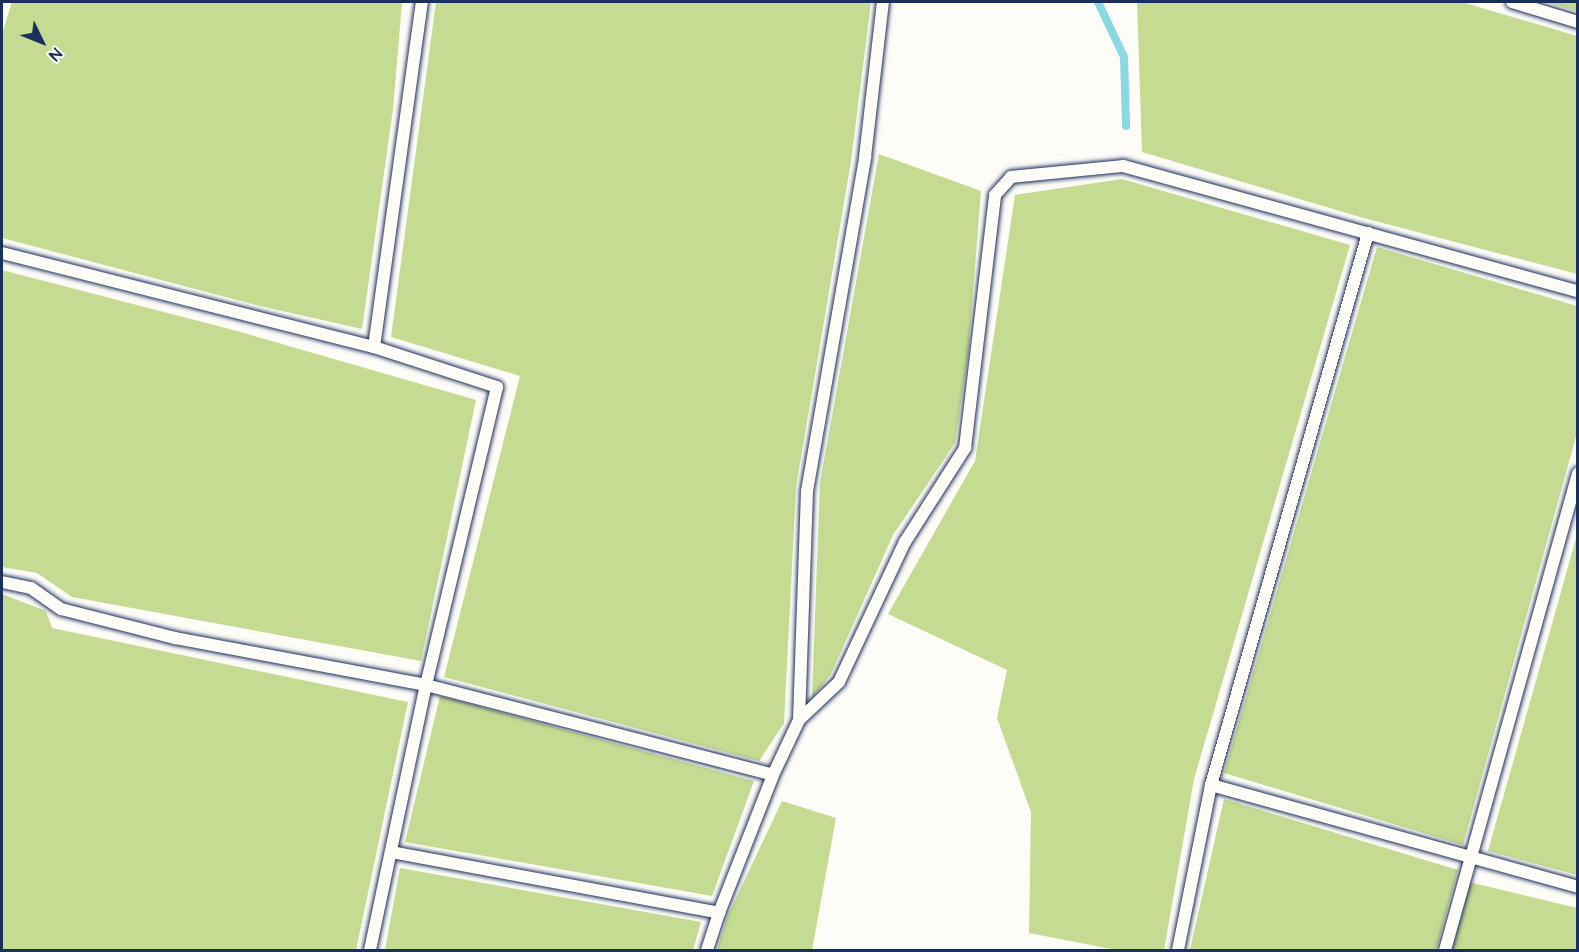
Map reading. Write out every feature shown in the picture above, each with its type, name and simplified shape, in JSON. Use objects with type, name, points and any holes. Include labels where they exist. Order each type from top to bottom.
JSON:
[{"type":"lane","points":[[374,347],[422,2]]},
{"type":"lane","points":[[799,720],[807,491],[865,157],[884,2]]},
{"type":"lane","points":[[1512,2],[1578,22]]},
{"type":"lane","points":[[708,951],[719,913],[773,776],[799,720],[838,682],[905,542],[965,448],[995,195],[1011,177],[1123,165],[1578,291]]},
{"type":"lane","points":[[1178,951],[1211,785],[1368,233]]},
{"type":"lane","points":[[2,253],[374,347],[497,387],[426,685],[370,951]]},
{"type":"lane","points":[[1445,951],[1578,473]]},
{"type":"lane","points":[[2,582],[32,588],[61,609],[175,638],[426,685],[773,776]]},
{"type":"lane","points":[[1211,785],[1578,887]]},
{"type":"lane","points":[[391,852],[719,913]]},
{"type":"green space","points":[[12,2],[402,2],[393,109],[362,329],[256,305],[2,238],[2,34]]},
{"type":"green space","points":[[436,2],[871,2],[851,161],[796,487],[784,723],[759,761],[444,677],[520,376],[391,337]]},
{"type":"green space","points":[[1137,2],[1462,2],[1577,36],[1577,274],[1360,217],[1142,152]]},
{"type":"green space","points":[[1546,2],[1577,2],[1577,11]]},
{"type":"green space","points":[[879,154],[981,191],[968,355],[955,443],[893,535],[831,674],[812,698],[820,483]]},
{"type":"green space","points":[[1122,179],[1350,245],[1194,779],[1164,950],[1116,950],[1029,933],[1031,812],[997,718],[1007,670],[888,614],[975,461],[1015,195]]},
{"type":"green space","points":[[1377,247],[1577,306],[1577,433],[1463,845],[1224,773]]},
{"type":"green space","points":[[2,270],[237,331],[476,400],[421,661],[72,597],[37,573],[2,567]]},
{"type":"green space","points":[[1577,535],[1577,875],[1488,851]]},
{"type":"green space","points":[[2,594],[46,611],[52,628],[408,702],[356,950],[2,950]]},
{"type":"green space","points":[[440,696],[754,781],[712,896],[405,842]]},
{"type":"green space","points":[[1224,799],[1458,870],[1436,950],[1190,950]]},
{"type":"green space","points":[[782,801],[836,818],[812,950],[717,950],[728,915]]},
{"type":"green space","points":[[400,868],[701,922],[693,950],[385,950]]},
{"type":"green space","points":[[1469,882],[1577,908],[1577,950],[1450,950]]},
{"type":"waterway","points":[[1098,2],[1124,57],[1126,126]]}]
